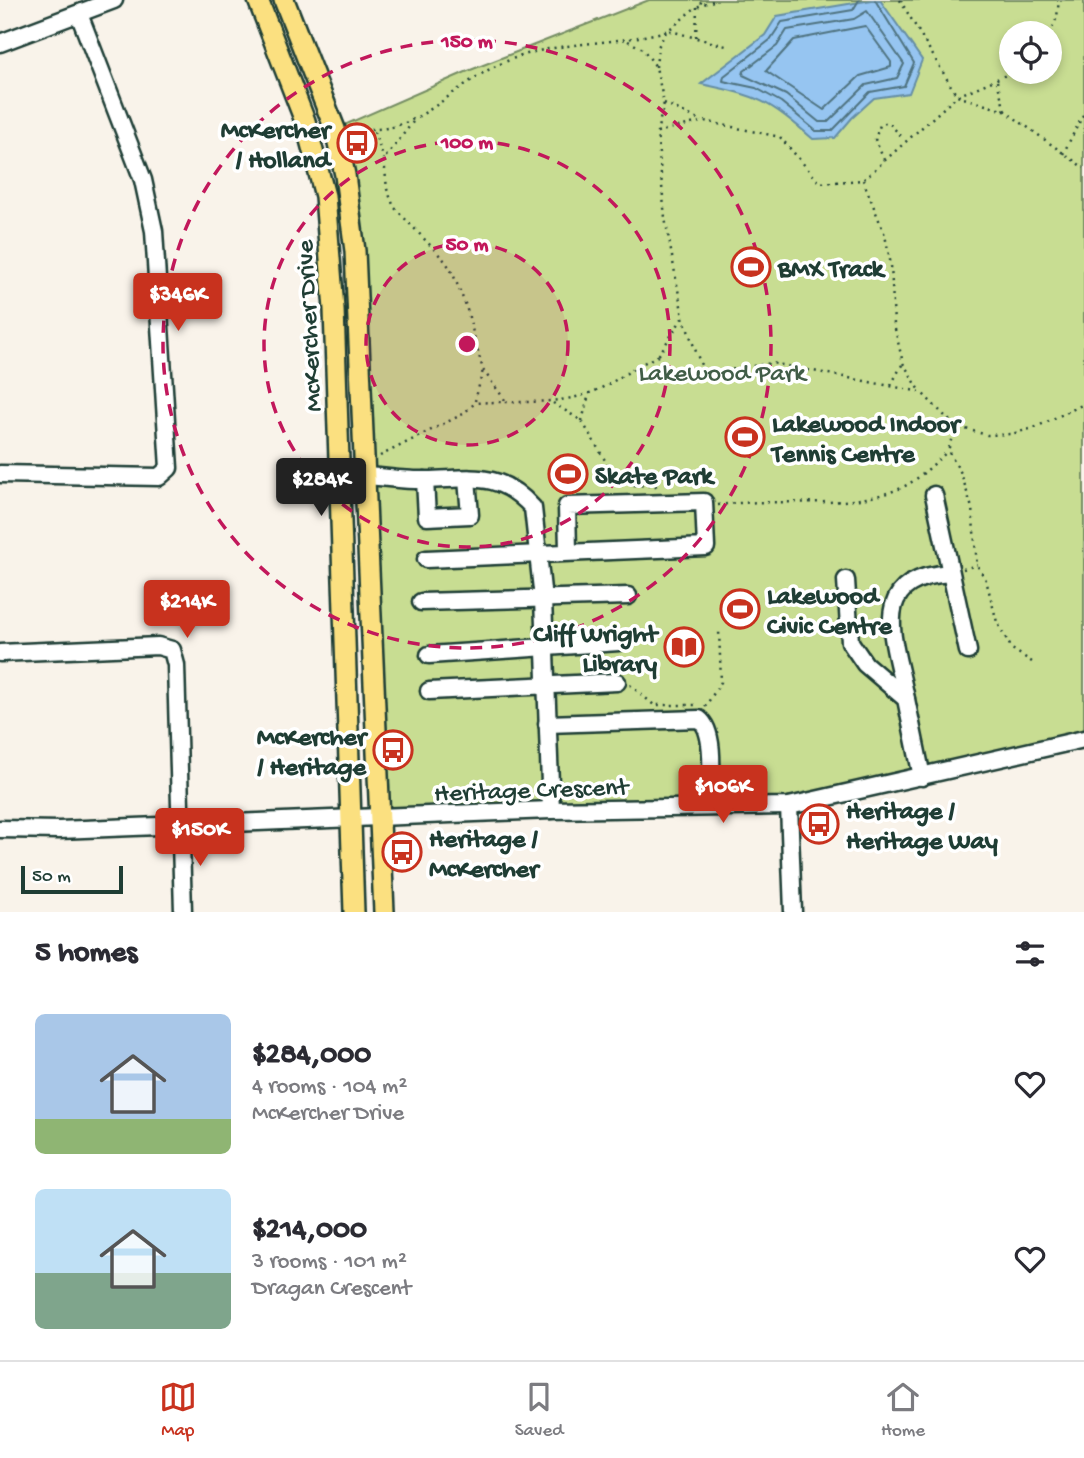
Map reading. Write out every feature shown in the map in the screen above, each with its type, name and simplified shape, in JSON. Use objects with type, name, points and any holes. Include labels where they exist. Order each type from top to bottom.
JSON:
[{"type":"main road","name":"McKercher Drive","points":[[258,0],[306,121],[326,196],[334,309],[354,912]]},
{"type":"main road","name":"McKercher Drive","points":[[284,0],[335,129],[345,175],[355,251],[384,912]]},
{"type":"street","points":[[0,43],[114,0]]},
{"type":"street","points":[[0,474],[159,477],[169,468],[154,231],[143,180],[79,14]]},
{"type":"street","points":[[366,476],[425,480],[467,478],[506,484],[533,508],[543,599],[551,810]]},
{"type":"street","points":[[425,480],[427,517],[470,515],[467,478]]},
{"type":"street","points":[[934,495],[968,651]]},
{"type":"street","points":[[426,559],[706,547],[704,502],[567,506],[568,551]]},
{"type":"street","points":[[922,777],[891,619],[893,602],[901,588],[926,575],[950,573]]},
{"type":"street","points":[[846,580],[850,642],[865,664],[905,699]]},
{"type":"street","points":[[421,602],[628,596]]},
{"type":"street","points":[[429,655],[620,642]]},
{"type":"street","points":[[0,653],[158,646],[172,650],[176,665],[183,912]]},
{"type":"street","points":[[429,691],[617,682]]},
{"type":"street","points":[[547,724],[699,719],[710,736],[710,806]]},
{"type":"street","name":"Heritage Crescent","points":[[0,829],[179,827],[551,810],[789,806],[1084,739]]},
{"type":"street","points":[[789,806],[793,912]]},
{"type":"path","points":[[348,125],[374,132],[415,119],[478,76],[524,54],[553,46],[628,41],[667,30],[703,0]]},
{"type":"path","points":[[697,7],[717,0]]},
{"type":"path","points":[[901,0],[957,96],[1005,111],[1084,168]]},
{"type":"path","points":[[1056,21],[1059,0]]},
{"type":"path","points":[[696,37],[697,7]]},
{"type":"path","points":[[667,30],[726,46]]},
{"type":"path","points":[[667,30],[658,47],[656,67],[664,103],[657,132],[665,218],[683,317],[704,374]]},
{"type":"path","points":[[628,41],[643,50],[656,67]]},
{"type":"path","points":[[664,103],[704,121],[780,137],[820,183],[863,180],[957,96],[997,81],[1005,111]]},
{"type":"path","points":[[1063,154],[1084,113]]},
{"type":"path","points":[[384,159],[415,119]]},
{"type":"path","points":[[657,132],[704,121]]},
{"type":"path","points":[[884,160],[875,139],[880,125],[888,122],[905,140]]},
{"type":"path","points":[[374,132],[384,159],[387,189],[394,207],[446,262],[453,274],[466,306],[483,370],[505,400]]},
{"type":"path","points":[[863,180],[886,235],[891,265],[894,325],[903,363],[921,391],[955,426],[987,435],[1011,434],[1034,428],[1084,404]]},
{"type":"path","points":[[474,402],[552,402],[589,393],[658,356],[683,317]]},
{"type":"path","points":[[658,356],[674,374],[704,374],[772,363],[921,391]]},
{"type":"path","points":[[891,386],[903,363]]},
{"type":"path","points":[[380,456],[463,414],[474,402],[483,370]]},
{"type":"path","points":[[582,421],[589,393]]},
{"type":"path","points":[[552,402],[582,421],[600,457],[613,474],[633,485],[656,486],[657,503]]},
{"type":"path","points":[[705,506],[757,500],[836,502],[897,490],[922,474],[948,451],[955,426]]},
{"type":"path","points":[[948,451],[961,473],[972,508],[977,565],[986,580],[997,622],[1012,649],[1035,664]]},
{"type":"path","points":[[617,682],[632,685],[654,705],[694,702],[705,707],[721,682],[719,630]]},
{"type":"green space","name":"Lakewood Park","points":[[649,0],[1084,0],[1084,738],[789,806],[380,818],[355,251],[335,129],[468,71]]},
{"type":"water","points":[[880,0],[922,60],[909,93],[874,98],[835,138],[813,139],[762,101],[701,84],[765,35],[777,16]]},
{"type":"place","name":"McKercher / Holland","points":[[357,143]]},
{"type":"place","name":"BMX Track","points":[[751,267]]},
{"type":"place","name":"Lakewood Indoor Tennis Centre","points":[[745,437]]},
{"type":"place","name":"Skate Park","points":[[568,474]]},
{"type":"place","name":"Lakewood Civic Centre","points":[[740,609]]},
{"type":"place","name":"Cliff Wright Library","points":[[684,647]]},
{"type":"place","name":"McKercher / Heritage","points":[[393,750]]},
{"type":"place","name":"Heritage / Heritage Way","points":[[819,824]]},
{"type":"place","name":"Heritage / McKercher","points":[[402,852]]}]
